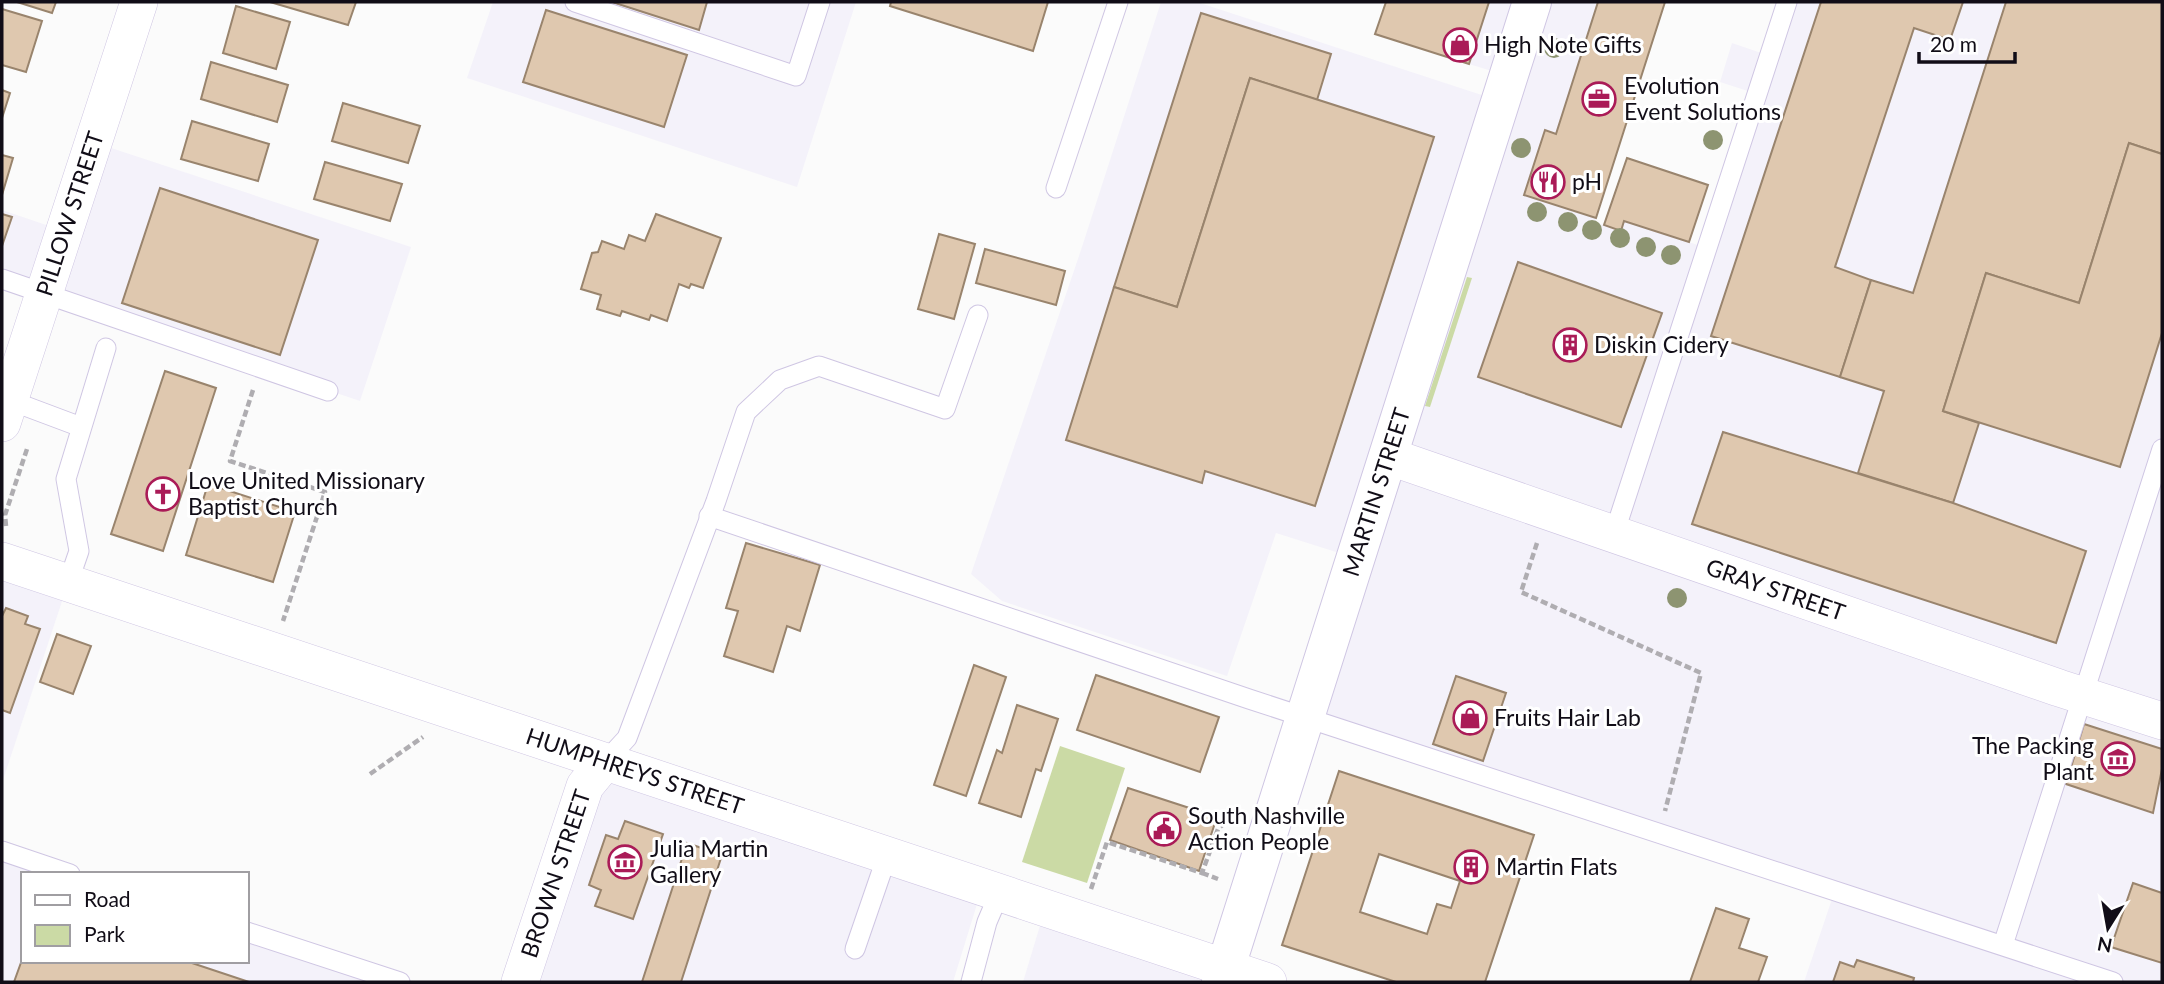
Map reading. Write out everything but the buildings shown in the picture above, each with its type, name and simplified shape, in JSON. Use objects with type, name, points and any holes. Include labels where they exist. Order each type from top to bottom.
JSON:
[{"type":"street","name":"PILLOW STREET","points":[[6,411],[139,2]]},
{"type":"street","name":"MARTIN STREET","points":[[1224,975],[1532,2]]},
{"type":"street","name":"GRAY STREET","points":[[1388,456],[2162,721]]},
{"type":"street","name":"HUMPHREYS STREET","points":[[2,561],[616,750],[887,856],[1224,975],[1268,982]]},
{"type":"street","name":"BROWN STREET","points":[[522,982],[585,786],[616,750]]},
{"type":"lane","points":[[575,2],[796,76],[820,2]]},
{"type":"lane","points":[[1056,188],[1118,2]]},
{"type":"lane","points":[[1614,534],[1787,2]]},
{"type":"lane","points":[[2,279],[328,391]]},
{"type":"lane","points":[[616,750],[716,501],[746,412],[780,380],[819,366],[945,409],[978,315]]},
{"type":"lane","points":[[68,583],[79,551],[66,479],[106,348]]},
{"type":"lane","points":[[6,411],[81,427]]},
{"type":"lane","points":[[2003,945],[2162,449]]},
{"type":"lane","points":[[709,516],[1306,717],[2113,982]]},
{"type":"lane","points":[[2,851],[64,872]]},
{"type":"lane","points":[[855,949],[887,856]]},
{"type":"lane","points":[[971,982],[987,922],[999,894]]},
{"type":"lane","points":[[248,932],[400,982]]},
{"type":"path","points":[[260,368],[230,461],[325,492],[282,622]]},
{"type":"path","points":[[1547,512],[1521,592],[1700,673],[1660,832]]},
{"type":"path","points":[[370,774],[429,732]]},
{"type":"path","points":[[1202,873],[1218,829],[1238,811]]},
{"type":"path","points":[[1089,893],[1107,842],[1222,880]]},
{"type":"shaded area","points":[[493,2],[856,2],[797,187],[467,78]]},
{"type":"shaded area","points":[[1161,2],[1197,2],[1500,101],[1508,76],[1469,64],[1489,2],[1598,2],[1556,134],[1525,195],[1596,218],[1595,222],[1620,231],[1624,221],[1707,248],[1757,94],[1720,82],[1732,43],[1770,56],[1787,2],[2162,2],[2162,982],[1804,982],[1835,890],[1306,717],[1355,558],[1276,533],[1227,676],[1002,601],[971,574],[1081,250]]},
{"type":"shaded area","points":[[93,142],[411,247],[360,401],[2,279],[2,210],[64,231]]},
{"type":"shaded area","points":[[2,561],[68,583],[2,783]]},
{"type":"shaded area","points":[[604,763],[982,888],[953,982],[520,982]]},
{"type":"shaded area","points":[[2,851],[64,872],[21,872],[21,963],[248,963],[248,932],[400,982],[2,982]]},
{"type":"shaded area","points":[[1045,909],[1221,982],[1023,982]]},
{"type":"green space","points":[[1467,277],[1472,278],[1430,407],[1425,406]]},
{"type":"green space","points":[[1060,746],[1125,768],[1087,883],[1022,862]]},
{"type":"place","name":"High Note Gifts","points":[[1460,45]]},
{"type":"place","name":"Evolution Event Solutions","points":[[1599,99]]},
{"type":"place","name":"pH","points":[[1548,182]]},
{"type":"place","name":"Diskin Cidery","points":[[1570,345]]},
{"type":"place","name":"Love United Missionary Baptist Church","points":[[163,494]]},
{"type":"place","name":"Fruits Hair Lab","points":[[1470,718]]},
{"type":"place","name":"The Packing Plant","points":[[2118,759]]},
{"type":"place","name":"South Nashville Action People","points":[[1164,829]]},
{"type":"place","name":"Julia Martin Gallery","points":[[625,862]]},
{"type":"place","name":"Martin Flats","points":[[1471,867]]}]
